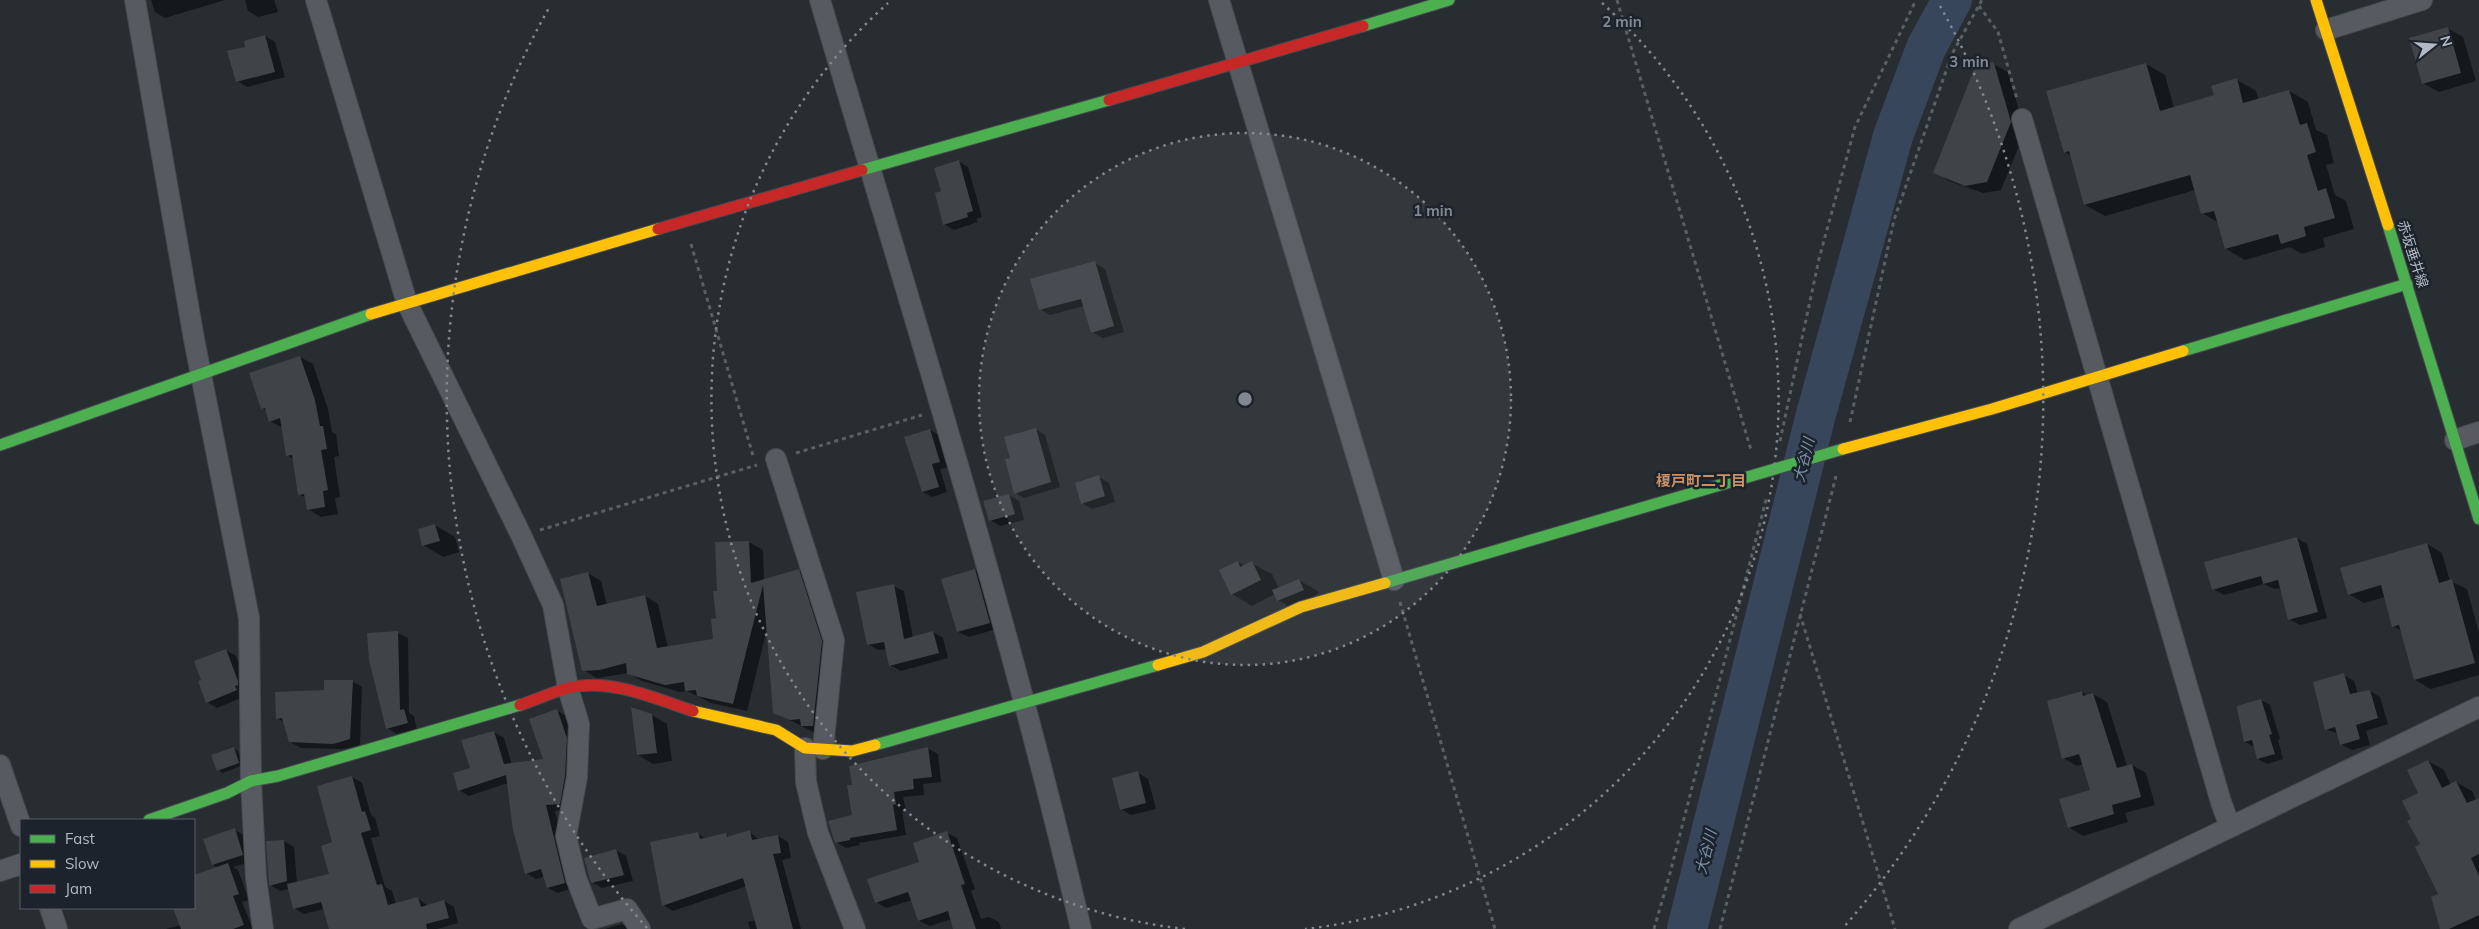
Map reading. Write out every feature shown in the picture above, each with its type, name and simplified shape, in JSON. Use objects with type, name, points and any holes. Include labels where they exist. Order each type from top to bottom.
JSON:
[{"type":"street","points":[[135,0],[201,373],[249,618],[251,781],[256,878],[263,929]]},
{"type":"street","points":[[316,0],[407,303],[522,535],[553,605],[568,688],[580,724],[576,777],[566,836],[576,878],[592,919],[627,909],[640,929]]},
{"type":"street","points":[[820,0],[987,562],[1026,703],[1082,929]]},
{"type":"street","points":[[1219,0],[1394,580]]},
{"type":"street","points":[[0,445],[201,373],[407,303],[869,168],[1238,64],[1449,0]]},
{"type":"street","name":"赤坂垂井線","points":[[2316,0],[2407,284],[2479,519]]},
{"type":"street","points":[[2326,30],[2422,0]]},
{"type":"street","points":[[2022,119],[2221,802],[2230,827]]},
{"type":"street","points":[[152,819],[227,793],[251,781],[287,773],[500,713],[568,688],[599,685],[632,691],[693,711],[776,730],[814,748],[852,751],[1203,652],[1301,607],[1774,471],[1833,452],[2407,284]]},
{"type":"street","points":[[2455,440],[2479,432]]},
{"type":"street","points":[[776,459],[834,640],[806,782],[818,833],[855,929]]},
{"type":"street","points":[[2019,929],[2479,707]]},
{"type":"street","points":[[0,766],[20,823]]},
{"type":"street","points":[[0,871],[20,864]]},
{"type":"street","points":[[50,909],[57,929]]},
{"type":"path","points":[[1617,0],[1760,474]]},
{"type":"path","points":[[1979,6],[1998,32],[2022,119]]},
{"type":"path","points":[[685,222],[756,465]]},
{"type":"path","points":[[522,535],[942,410]]},
{"type":"path","points":[[1394,580],[1495,929]]},
{"type":"path","points":[[1800,614],[1895,929]]},
{"type":"building","points":[[2448,27],[2461,73],[2422,84],[2409,38]]},
{"type":"building","points":[[265,35],[275,72],[236,82],[227,51],[245,47],[244,41]]},
{"type":"building","points":[[1979,57],[1994,63],[2011,122],[1987,182],[1965,186],[1933,173]]},
{"type":"building","points":[[2146,63],[2160,111],[2214,95],[2211,86],[2237,78],[2243,103],[2289,90],[2300,125],[2307,123],[2316,152],[2307,155],[2318,191],[2326,188],[2335,218],[2304,227],[2306,236],[2281,244],[2278,234],[2225,249],[2214,211],[2201,214],[2190,175],[2084,205],[2069,151],[2064,153],[2046,91]]},
{"type":"building","points":[[959,160],[973,211],[967,213],[968,217],[943,225],[935,193],[941,191],[934,168]]},
{"type":"building","points":[[1095,261],[1114,326],[1091,333],[1081,299],[1039,310],[1030,279]]},
{"type":"building","points":[[300,356],[315,400],[320,426],[323,426],[327,449],[321,450],[328,490],[323,491],[325,507],[307,510],[304,494],[298,495],[292,455],[286,456],[280,418],[269,422],[265,408],[261,409],[249,373]]},
{"type":"building","points":[[1036,428],[1051,482],[1014,494],[1005,459],[1010,458],[1004,437]]},
{"type":"building","points":[[930,429],[940,462],[932,464],[939,487],[922,492],[904,437]]},
{"type":"building","points":[[1099,475],[1105,496],[1081,504],[1075,483]]},
{"type":"building","points":[[1009,494],[1015,514],[989,521],[983,501]]},
{"type":"building","points":[[435,524],[440,541],[422,546],[418,529]]},
{"type":"building","points":[[2297,537],[2318,612],[2288,620],[2278,580],[2263,584],[2261,576],[2212,590],[2204,562]]},
{"type":"building","points":[[749,541],[751,583],[799,569],[822,641],[813,726],[801,726],[800,719],[790,720],[773,713],[763,585],[733,704],[697,696],[696,690],[685,691],[684,682],[665,685],[627,674],[626,663],[600,670],[582,671],[560,579],[588,572],[597,606],[645,595],[657,648],[713,639],[711,619],[716,618],[713,591],[717,591],[715,542]]},
{"type":"building","points":[[2427,543],[2439,583],[2452,579],[2475,663],[2414,680],[2399,625],[2392,627],[2381,585],[2348,595],[2340,568]]},
{"type":"building","points":[[1238,561],[1240,567],[1252,561],[1261,580],[1231,595],[1219,570]]},
{"type":"building","points":[[975,569],[990,623],[957,632],[941,579]]},
{"type":"building","points":[[1299,579],[1304,590],[1277,601],[1272,590]]},
{"type":"building","points":[[894,584],[904,639],[933,631],[939,653],[889,666],[884,642],[867,645],[856,592]]},
{"type":"building","points":[[398,631],[400,710],[404,709],[408,723],[386,729],[369,660],[367,633]]},
{"type":"building","points":[[226,649],[238,681],[238,685],[235,686],[237,690],[206,703],[198,681],[201,680],[194,661]]},
{"type":"building","points":[[2344,673],[2350,694],[2370,690],[2378,718],[2356,725],[2360,739],[2340,745],[2335,727],[2325,730],[2313,682]]},
{"type":"building","points":[[324,680],[353,680],[350,739],[333,744],[289,742],[282,718],[276,719],[275,692],[324,690]]},
{"type":"building","points":[[2082,691],[2083,696],[2093,693],[2117,768],[2132,764],[2141,797],[2112,805],[2114,814],[2068,828],[2059,799],[2090,790],[2079,754],[2062,759],[2047,701]]},
{"type":"building","points":[[2261,699],[2272,734],[2269,735],[2275,754],[2257,759],[2252,740],[2244,742],[2237,706]]},
{"type":"building","points":[[631,707],[652,714],[657,753],[637,755]]},
{"type":"building","points":[[557,709],[567,738],[565,776],[560,804],[546,805],[565,883],[547,888],[541,869],[525,874],[513,830],[506,775],[458,791],[453,773],[470,768],[461,740],[494,731],[504,764],[543,759],[529,719]]},
{"type":"building","points":[[234,747],[239,763],[217,771],[211,755]]},
{"type":"building","points":[[928,747],[932,777],[913,779],[914,789],[894,792],[896,804],[893,805],[897,830],[850,838],[850,840],[835,843],[828,821],[852,815],[847,785],[852,785],[849,766]]},
{"type":"building","points":[[2428,760],[2442,788],[2456,781],[2467,803],[2479,798],[2479,854],[2471,858],[2479,876],[2479,915],[2449,929],[2440,929],[2431,897],[2438,894],[2415,847],[2420,844],[2407,821],[2411,819],[2402,801],[2418,793],[2407,770]]},
{"type":"building","points":[[1138,771],[1146,803],[1120,810],[1112,778]]},
{"type":"building","points":[[352,776],[362,812],[365,811],[371,830],[361,833],[377,885],[382,884],[388,905],[418,897],[421,907],[444,900],[449,918],[426,924],[427,929],[329,929],[321,902],[293,909],[287,884],[329,874],[321,846],[332,842],[317,786]]},
{"type":"building","points":[[235,828],[243,855],[212,865],[203,839]]},
{"type":"building","points":[[750,830],[752,840],[778,835],[781,853],[773,854],[793,929],[757,929],[743,878],[662,906],[650,842],[698,832],[700,839],[726,833],[727,837]]},
{"type":"building","points":[[947,831],[965,884],[961,885],[976,929],[953,929],[948,911],[918,921],[908,892],[875,903],[867,879],[919,862],[913,843]]},
{"type":"building","points":[[284,840],[287,881],[269,886],[266,841]]},
{"type":"building","points":[[616,849],[624,875],[591,883],[584,858]]},
{"type":"building","points":[[228,863],[239,894],[233,896],[244,925],[233,929],[181,929],[173,909],[195,909],[195,875]]},
{"type":"waterway","name":"大谷川","points":[[1687,929],[1815,418],[1893,136],[1926,48],[1952,0]]},
{"type":"traffic: fast","points":[[1363,26],[1449,0]]},
{"type":"traffic: fast","points":[[862,170],[1109,100]]},
{"type":"traffic: fast","points":[[2388,225],[2479,519]]},
{"type":"traffic: fast","points":[[2183,351],[2407,284]]},
{"type":"traffic: fast","points":[[0,445],[371,314]]},
{"type":"traffic: fast","points":[[1385,583],[1843,449]]},
{"type":"traffic: fast","points":[[875,745],[1158,665]]},
{"type":"traffic: fast","points":[[152,819],[227,793],[251,781],[278,776],[520,705]]},
{"type":"traffic: slow","points":[[2316,0],[2388,225]]},
{"type":"traffic: slow","points":[[371,314],[658,229]]},
{"type":"traffic: slow","points":[[1843,449],[1992,409],[2183,351]]},
{"type":"traffic: slow","points":[[1158,665],[1203,652],[1301,607],[1385,583]]},
{"type":"traffic: slow","points":[[693,711],[776,730],[805,748],[852,751],[875,745]]},
{"type":"traffic: jam","points":[[1109,100],[1363,26]]},
{"type":"traffic: jam","points":[[658,229],[862,170]]},
{"type":"traffic: jam","points":[[520,705],[568,688],[600,686],[616,687],[647,695],[693,711]]},
{"type":"district","name":"榎戸町二丁目","points":[[1701,481]]}]
